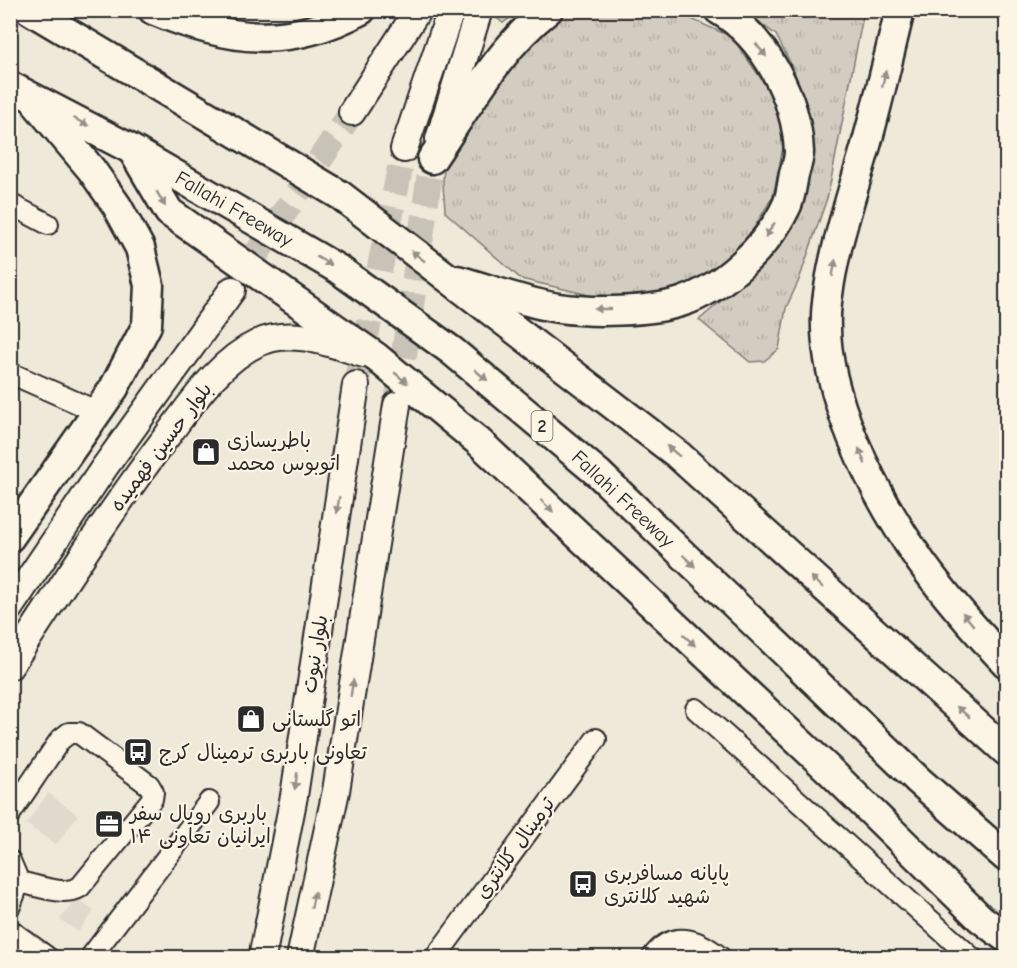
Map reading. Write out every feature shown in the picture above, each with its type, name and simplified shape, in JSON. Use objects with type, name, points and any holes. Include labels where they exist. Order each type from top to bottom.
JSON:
[{"type":"highway","points":[[30,10],[340,195],[677,454],[1006,751]]},
{"type":"highway","points":[[153,10],[185,23],[227,34],[272,39],[318,30],[361,10]]},
{"type":"highway","points":[[432,159],[495,66],[528,26],[548,10]]},
{"type":"highway","points":[[444,277],[558,308],[605,310],[651,307],[681,302],[712,287],[756,252],[787,205],[799,153],[789,103],[765,54],[731,18],[718,10]]},
{"type":"highway","points":[[900,10],[880,96],[837,248],[827,304],[828,358],[846,418],[873,483],[921,563],[1006,663]]},
{"type":"highway","points":[[10,537],[99,412],[147,325],[149,285],[140,248],[117,206],[91,169],[19,90]]},
{"type":"highway","name":"Fallahi Freeway","points":[[19,90],[131,149],[338,269],[452,351],[599,474],[918,780],[1006,857]]},
{"type":"highway","points":[[131,149],[169,212],[376,357],[479,442],[829,770],[980,918],[1006,938]]},
{"type":"main road","points":[[352,112],[418,10]]},
{"type":"main road","points":[[404,149],[451,10]]},
{"type":"main road","points":[[432,159],[479,10]]},
{"type":"main road","name":"بلوار حسین فهمیده","points":[[10,607],[104,468],[232,290]]},
{"type":"main road","name":"بلوار حسین فهمیده","points":[[10,666],[132,482],[203,389],[238,355],[259,342],[280,337],[315,338],[376,357]]},
{"type":"main road","name":"بلوار نبوت","points":[[262,957],[294,796],[356,385]]},
{"type":"main road","points":[[300,957],[336,791],[397,405]]},
{"type":"street","points":[[10,204],[48,224]]},
{"type":"street","points":[[10,373],[99,412]]},
{"type":"street","points":[[696,709],[972,957]]},
{"type":"street","points":[[10,813],[60,740],[69,733],[79,733],[149,785],[153,792],[152,799],[80,887],[74,891],[64,891],[19,882]]},
{"type":"street","name":"ترمینال کلانتری","points":[[435,957],[596,739]]},
{"type":"street","points":[[90,957],[209,801]]},
{"type":"street","points":[[10,861],[19,882],[10,906]]},
{"type":"street","points":[[10,930],[48,957]]},
{"type":"street","points":[[652,957],[663,945],[687,939],[705,945],[720,957]]},
{"type":"shaded area","points":[[48,793],[78,815],[56,845],[26,824]]},
{"type":"shaded area","points":[[77,899],[94,911],[78,932],[60,919]]},
{"type":"green space","points":[[494,10],[519,11],[503,23],[493,15]]},
{"type":"green space","points":[[665,10],[680,14],[732,37],[778,103],[784,143],[773,196],[742,248],[701,283],[615,301],[521,279],[445,212],[443,176],[448,160],[486,96],[538,25],[549,19],[581,12]]},
{"type":"green space","points":[[745,11],[864,11],[828,195],[799,280],[786,308],[779,349],[764,361],[750,362],[699,320],[766,262],[792,215],[806,172],[812,128],[793,68],[776,35]]},
{"type":"tunnel","points":[[232,290],[352,112]]},
{"type":"tunnel","points":[[356,385],[404,149]]},
{"type":"tunnel","points":[[398,396],[432,159]]},
{"type":"place","name":"باطریسازی اتوبوس محمد","points":[[206,452]]},
{"type":"place","name":"اتو گلستانی","points":[[251,719]]},
{"type":"place","name":"تعاونی باربری ترمینال کرج","points":[[138,752]]},
{"type":"place","name":"باربری رویال سفر ایرانیان تعاونی ۱۴","points":[[109,824]]},
{"type":"place","name":"پایانه مسافربری شهید کلانتری","points":[[583,884]]}]
